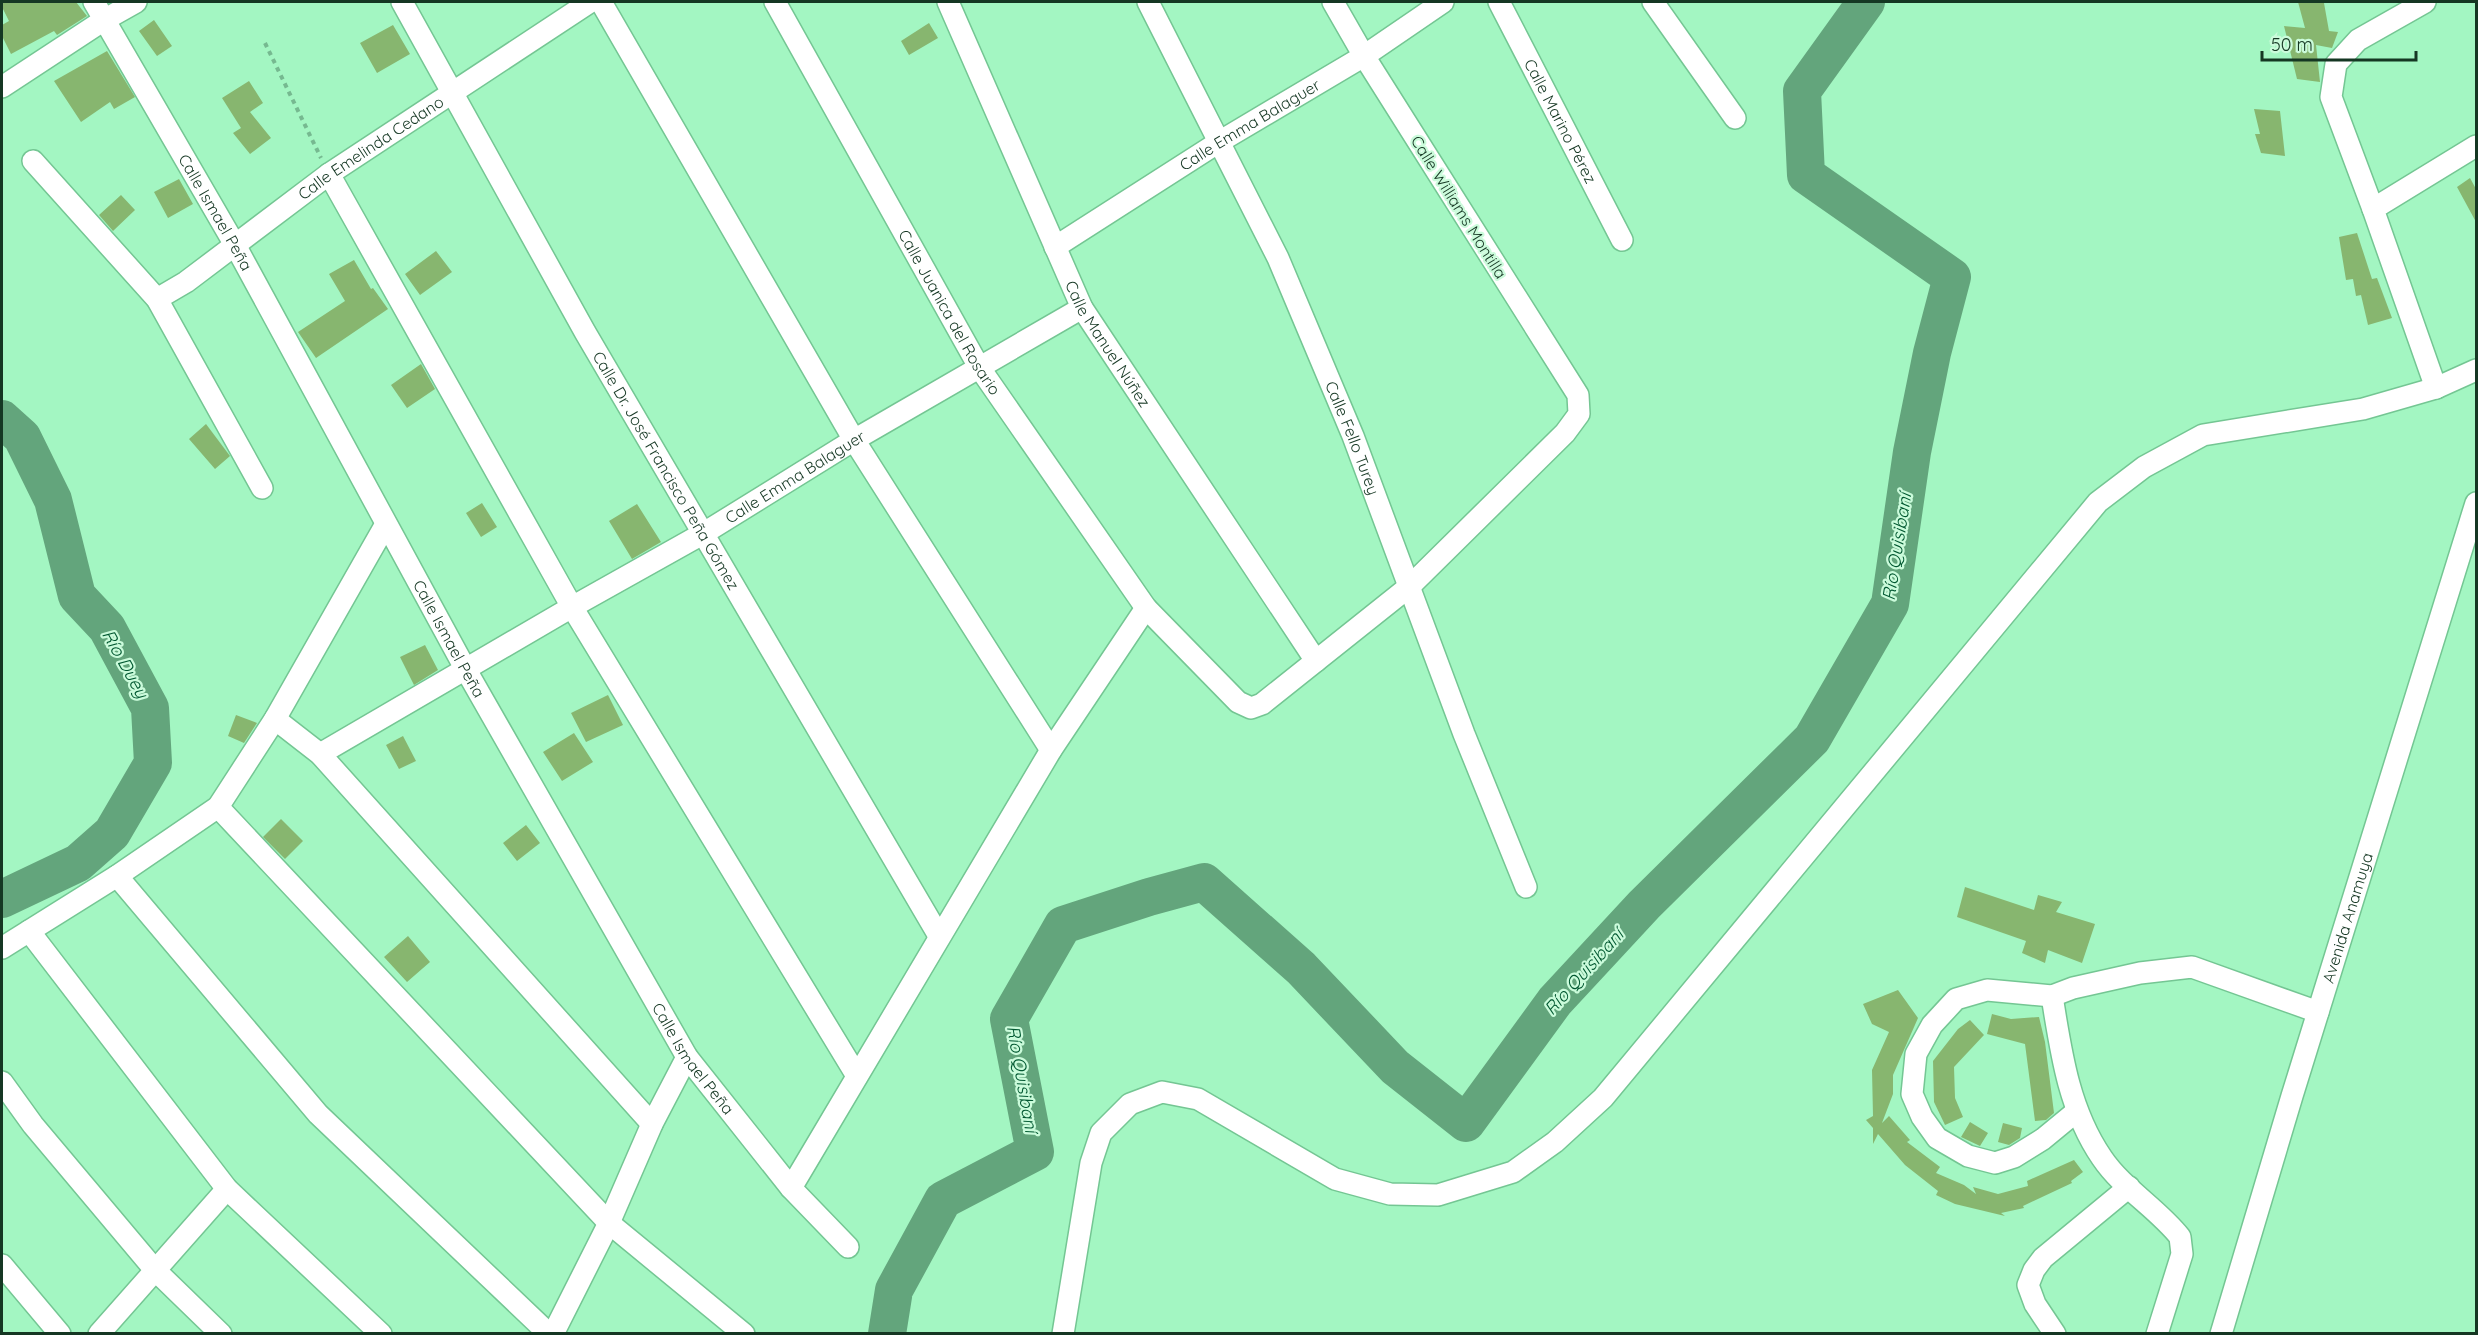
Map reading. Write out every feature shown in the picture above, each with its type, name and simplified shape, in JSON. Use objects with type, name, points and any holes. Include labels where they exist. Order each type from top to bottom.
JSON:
[{"type":"street","points":[[2,87],[99,10],[136,2]]},
{"type":"street","name":"Calle Dr. José Francisco Peña Gómez","points":[[402,2],[585,332],[939,936]]},
{"type":"street","name":"Calle Emelinda Cedano","points":[[157,299],[186,282],[329,174],[590,2]]},
{"type":"street","points":[[601,2],[854,440],[1051,750]]},
{"type":"street","name":"Calle Juanica del Rosario","points":[[775,2],[979,367],[1146,608],[1238,702],[1251,708],[1262,704],[1316,661]]},
{"type":"street","name":"Calle Manuel Núñez","points":[[948,2],[1082,308],[1316,661]]},
{"type":"street","name":"Calle Fello Turey","points":[[1148,2],[1278,258],[1353,436],[1464,734],[1526,887]]},
{"type":"street","name":"Calle Williams Montilla","points":[[1333,2],[1364,56],[1578,395],[1579,414],[1565,433],[1410,586]]},
{"type":"street","name":"Calle Emma Balaguer","points":[[1055,247],[1219,142],[1364,56],[1443,2]]},
{"type":"street","name":"Calle Marino Pérez","points":[[1500,2],[1622,240]]},
{"type":"street","points":[[1653,2],[1735,118]]},
{"type":"street","points":[[2425,2],[2358,40],[2336,64],[2331,96],[2436,388]]},
{"type":"street","name":"Calle Ismael Peña","points":[[99,10],[234,245],[466,670],[687,1057],[791,1188],[848,1247]]},
{"type":"street","points":[[2373,209],[2476,146]]},
{"type":"street","points":[[33,161],[157,299],[262,488]]},
{"type":"street","points":[[329,174],[572,607],[857,1076]]},
{"type":"street","name":"Calle Emma Balaguer","points":[[320,754],[704,533],[854,440],[1082,308]]},
{"type":"street","points":[[1063,1334],[1091,1163],[1101,1133],[1130,1104],[1162,1092],[1198,1099],[1335,1179],[1390,1194],[1438,1195],[1513,1172],[1555,1142],[1603,1098],[2098,502],[2144,467],[2203,435],[2363,409],[2436,388],[2476,370]]},
{"type":"street","name":"Avenida Anamuya","points":[[2221,1334],[2476,503]]},
{"type":"street","points":[[2,948],[117,876],[218,807],[275,719],[386,524]]},
{"type":"street","points":[[1316,661],[1410,586]]},
{"type":"street","points":[[791,1188],[1051,750],[1146,608]]},
{"type":"street","points":[[275,719],[320,754],[652,1124]]},
{"type":"street","points":[[218,807],[609,1223],[744,1334]]},
{"type":"street","points":[[117,876],[318,1114],[551,1334],[609,1223],[652,1124],[687,1057]]},
{"type":"street","points":[[28,931],[227,1189],[381,1334]]},
{"type":"street","points":[[2077,1111],[2043,1139],[2014,1157],[1995,1163],[1968,1156],[1937,1138],[1922,1117],[1912,1094],[1916,1054],[1932,1025],[1956,999],[1987,990],[2052,996],[2073,988],[2140,973],[2192,967],[2318,1012]]},
{"type":"street","points":[[2052,996],[2062,1060],[2077,1111],[2103,1159],[2128,1187],[2180,1237],[2182,1254],[2157,1334]]},
{"type":"street","points":[[2,1082],[33,1125],[155,1270],[221,1334]]},
{"type":"street","points":[[2055,1334],[2035,1304],[2028,1286],[2034,1270],[2043,1258],[2128,1187]]},
{"type":"street","points":[[99,1334],[227,1189]]},
{"type":"street","points":[[2,1265],[60,1334]]},
{"type":"path","points":[[265,43],[329,174]]},
{"type":"building","points":[[2,2],[76,2],[87,16],[57,35],[54,31],[11,54],[2,36],[2,25],[9,21]]},
{"type":"building","points":[[2298,2],[2324,3],[2329,31],[2338,32],[2332,48],[2316,45],[2320,82],[2297,79],[2284,26],[2305,28]]},
{"type":"building","points":[[154,20],[172,46],[157,56],[139,31]]},
{"type":"building","points":[[929,23],[938,38],[909,55],[901,41]]},
{"type":"building","points":[[393,25],[410,54],[377,73],[360,43]]},
{"type":"building","points":[[107,51],[135,97],[114,109],[110,102],[81,122],[54,81]]},
{"type":"building","points":[[249,81],[263,103],[250,112],[271,138],[250,154],[233,133],[241,128],[222,98]]},
{"type":"building","points":[[2254,109],[2280,111],[2285,156],[2261,153],[2255,134],[2260,134]]},
{"type":"building","points":[[2470,178],[2476,189],[2476,222],[2457,187]]},
{"type":"building","points":[[179,179],[193,204],[168,218],[154,192]]},
{"type":"building","points":[[121,195],[135,210],[113,231],[99,215]]},
{"type":"building","points":[[2357,233],[2372,279],[2377,278],[2392,318],[2368,325],[2361,295],[2356,296],[2353,279],[2346,280],[2339,237]]},
{"type":"building","points":[[436,251],[452,272],[420,295],[405,274]]},
{"type":"building","points":[[354,260],[371,289],[373,288],[388,309],[316,358],[298,332],[345,301],[329,274]]},
{"type":"building","points":[[421,364],[435,389],[407,408],[391,385]]},
{"type":"building","points":[[206,424],[230,456],[215,469],[189,439]]},
{"type":"building","points":[[482,503],[497,527],[481,537],[466,513]]},
{"type":"building","points":[[637,504],[661,542],[632,559],[609,521]]},
{"type":"building","points":[[425,645],[438,670],[414,685],[400,657]]},
{"type":"building","points":[[608,695],[623,725],[586,742],[571,713]]},
{"type":"building","points":[[236,715],[257,723],[244,743],[228,736]]},
{"type":"building","points":[[574,733],[593,762],[562,781],[543,752]]},
{"type":"building","points":[[403,736],[416,761],[399,769],[386,745]]},
{"type":"building","points":[[281,819],[303,841],[285,859],[263,837]]},
{"type":"building","points":[[526,825],[540,843],[517,861],[503,843]]},
{"type":"building","points":[[1965,887],[2034,910],[2038,895],[2062,902],[2056,912],[2095,924],[2082,963],[2048,950],[2045,963],[2022,953],[2026,941],[1957,917]]},
{"type":"building","points":[[408,936],[430,962],[407,982],[384,957]]},
{"type":"building","points":[[1898,990],[1918,1018],[1893,1075],[1893,1094],[1882,1123],[1889,1116],[1910,1140],[1907,1142],[1940,1167],[1936,1173],[1964,1185],[1976,1194],[1973,1187],[1998,1194],[2028,1186],[2027,1181],[2074,1160],[2083,1172],[2071,1181],[2072,1183],[2023,1206],[2024,1208],[2001,1213],[2005,1216],[1955,1204],[1936,1195],[1938,1191],[1905,1165],[1878,1134],[1873,1144],[1873,1128],[1866,1120],[1873,1116],[1872,1070],[1889,1032],[1872,1024],[1863,1004]]},
{"type":"building","points":[[1992,1014],[2011,1019],[2039,1017],[2045,1042],[2054,1113],[2046,1120],[2035,1121],[2025,1044],[1987,1034]]},
{"type":"building","points":[[1970,1020],[1984,1035],[1954,1067],[1955,1098],[1963,1117],[1945,1125],[1934,1102],[1933,1061],[1958,1029]]},
{"type":"building","points":[[1970,1122],[1988,1133],[1980,1146],[1961,1137]]},
{"type":"building","points":[[2003,1123],[2022,1128],[2020,1138],[2009,1145],[1998,1142]]},
{"type":"waterway","name":"Río Quisibaní","points":[[887,1334],[894,1290],[943,1200],[1035,1152],[1009,1019],[1063,925],[1204,882],[1301,968],[1395,1067],[1466,1123],[1555,1001],[1644,905],[1812,739],[1890,604],[1912,452],[1932,353],[1952,277],[1806,175],[1802,91],[1866,2]]},
{"type":"waterway","name":"Río Duey","points":[[2,419],[22,437],[53,500],[77,596],[107,628],[150,708],[153,763],[112,833],[78,863],[2,899]]}]
